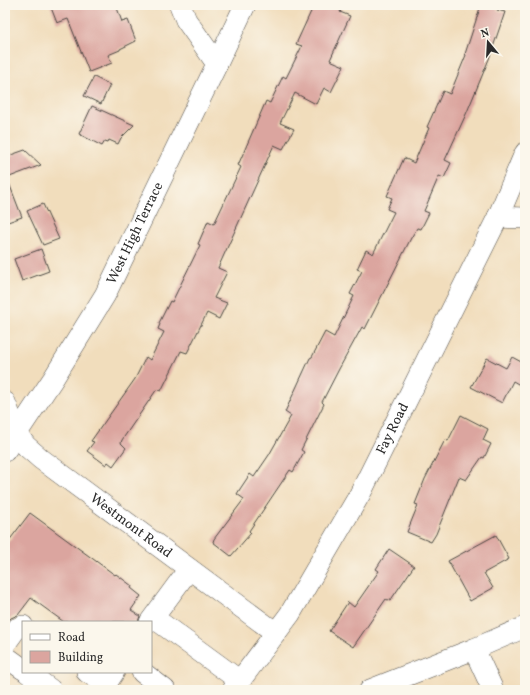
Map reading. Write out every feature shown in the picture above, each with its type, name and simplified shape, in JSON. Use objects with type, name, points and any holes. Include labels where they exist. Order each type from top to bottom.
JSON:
[{"type":"street","points":[[180,5],[186,20],[217,64]]},
{"type":"street","name":"West High Terrace","points":[[5,451],[53,379],[105,295],[245,5]]},
{"type":"street","name":"Fay Road","points":[[237,685],[290,614],[360,494],[498,217],[525,153]]},
{"type":"street","points":[[498,217],[525,218]]},
{"type":"street","name":"Westmont Road","points":[[5,402],[17,434],[26,446],[41,459],[276,633]]},
{"type":"street","points":[[189,569],[152,620],[237,685]]},
{"type":"street","points":[[5,644],[16,629],[22,626]]},
{"type":"street","points":[[370,690],[525,628]]},
{"type":"street","points":[[474,649],[493,690]]},
{"type":"street","points":[[5,656],[22,668]]},
{"type":"street","points":[[28,673],[51,690]]},
{"type":"street","points":[[89,673],[111,682]]},
{"type":"street","points":[[143,673],[165,690]]},
{"type":"building","points":[[50,5],[116,5],[122,22],[128,20],[136,41],[108,55],[112,63],[89,72],[68,19],[57,23]]},
{"type":"building","points":[[314,5],[343,5],[340,12],[350,16],[330,60],[344,66],[331,92],[324,88],[316,104],[295,93],[280,123],[294,129],[283,149],[274,145],[218,268],[227,272],[214,298],[227,303],[219,319],[207,313],[187,353],[181,351],[161,391],[157,389],[122,440],[121,443],[126,448],[113,466],[108,462],[106,465],[87,451],[94,442],[91,441],[135,379],[146,357],[150,360],[164,332],[158,329],[159,323],[170,301],[172,302],[200,245],[198,244],[208,221],[214,224],[241,167],[238,165],[266,101],[270,103],[283,76],[286,78],[302,46],[296,44]]},
{"type":"building","points":[[481,5],[499,5],[497,10],[505,12],[489,59],[445,160],[451,163],[444,178],[439,176],[424,211],[429,213],[421,229],[417,228],[411,238],[365,329],[362,327],[339,369],[322,402],[324,404],[301,450],[304,452],[293,472],[290,470],[249,531],[251,533],[231,556],[213,542],[214,539],[244,499],[237,494],[240,489],[250,474],[254,477],[269,455],[291,416],[285,412],[310,358],[312,357],[325,332],[334,337],[354,296],[350,294],[362,271],[357,269],[366,250],[373,254],[394,212],[387,209],[392,198],[387,196],[404,158],[414,163],[429,128],[427,127],[443,91],[450,94],[466,55],[465,54]]},
{"type":"building","points":[[94,77],[110,85],[101,104],[84,96]]},
{"type":"building","points":[[92,106],[134,125],[121,138],[118,144],[109,140],[108,142],[105,141],[102,146],[79,134]]},
{"type":"building","points":[[25,150],[41,165],[7,178],[22,217],[5,223],[5,157]]},
{"type":"building","points":[[43,204],[59,239],[43,245],[27,211]]},
{"type":"building","points":[[41,249],[49,271],[22,281],[14,259]]},
{"type":"building","points":[[512,357],[525,364],[525,388],[513,381],[502,403],[471,387],[487,358],[506,368]]},
{"type":"building","points":[[461,415],[488,429],[483,440],[491,444],[484,458],[482,457],[466,480],[459,477],[436,534],[431,542],[407,532],[418,505],[415,504],[425,479],[445,440],[448,441]]},
{"type":"building","points":[[30,513],[132,586],[131,588],[141,596],[131,610],[140,616],[138,621],[63,621],[31,598],[18,615],[11,618],[5,624],[5,546]]},
{"type":"building","points":[[496,535],[509,559],[484,573],[493,588],[470,601],[448,561]]},
{"type":"building","points":[[389,549],[414,566],[390,601],[386,599],[353,647],[329,631],[348,602],[354,607],[379,571],[376,569]]}]
